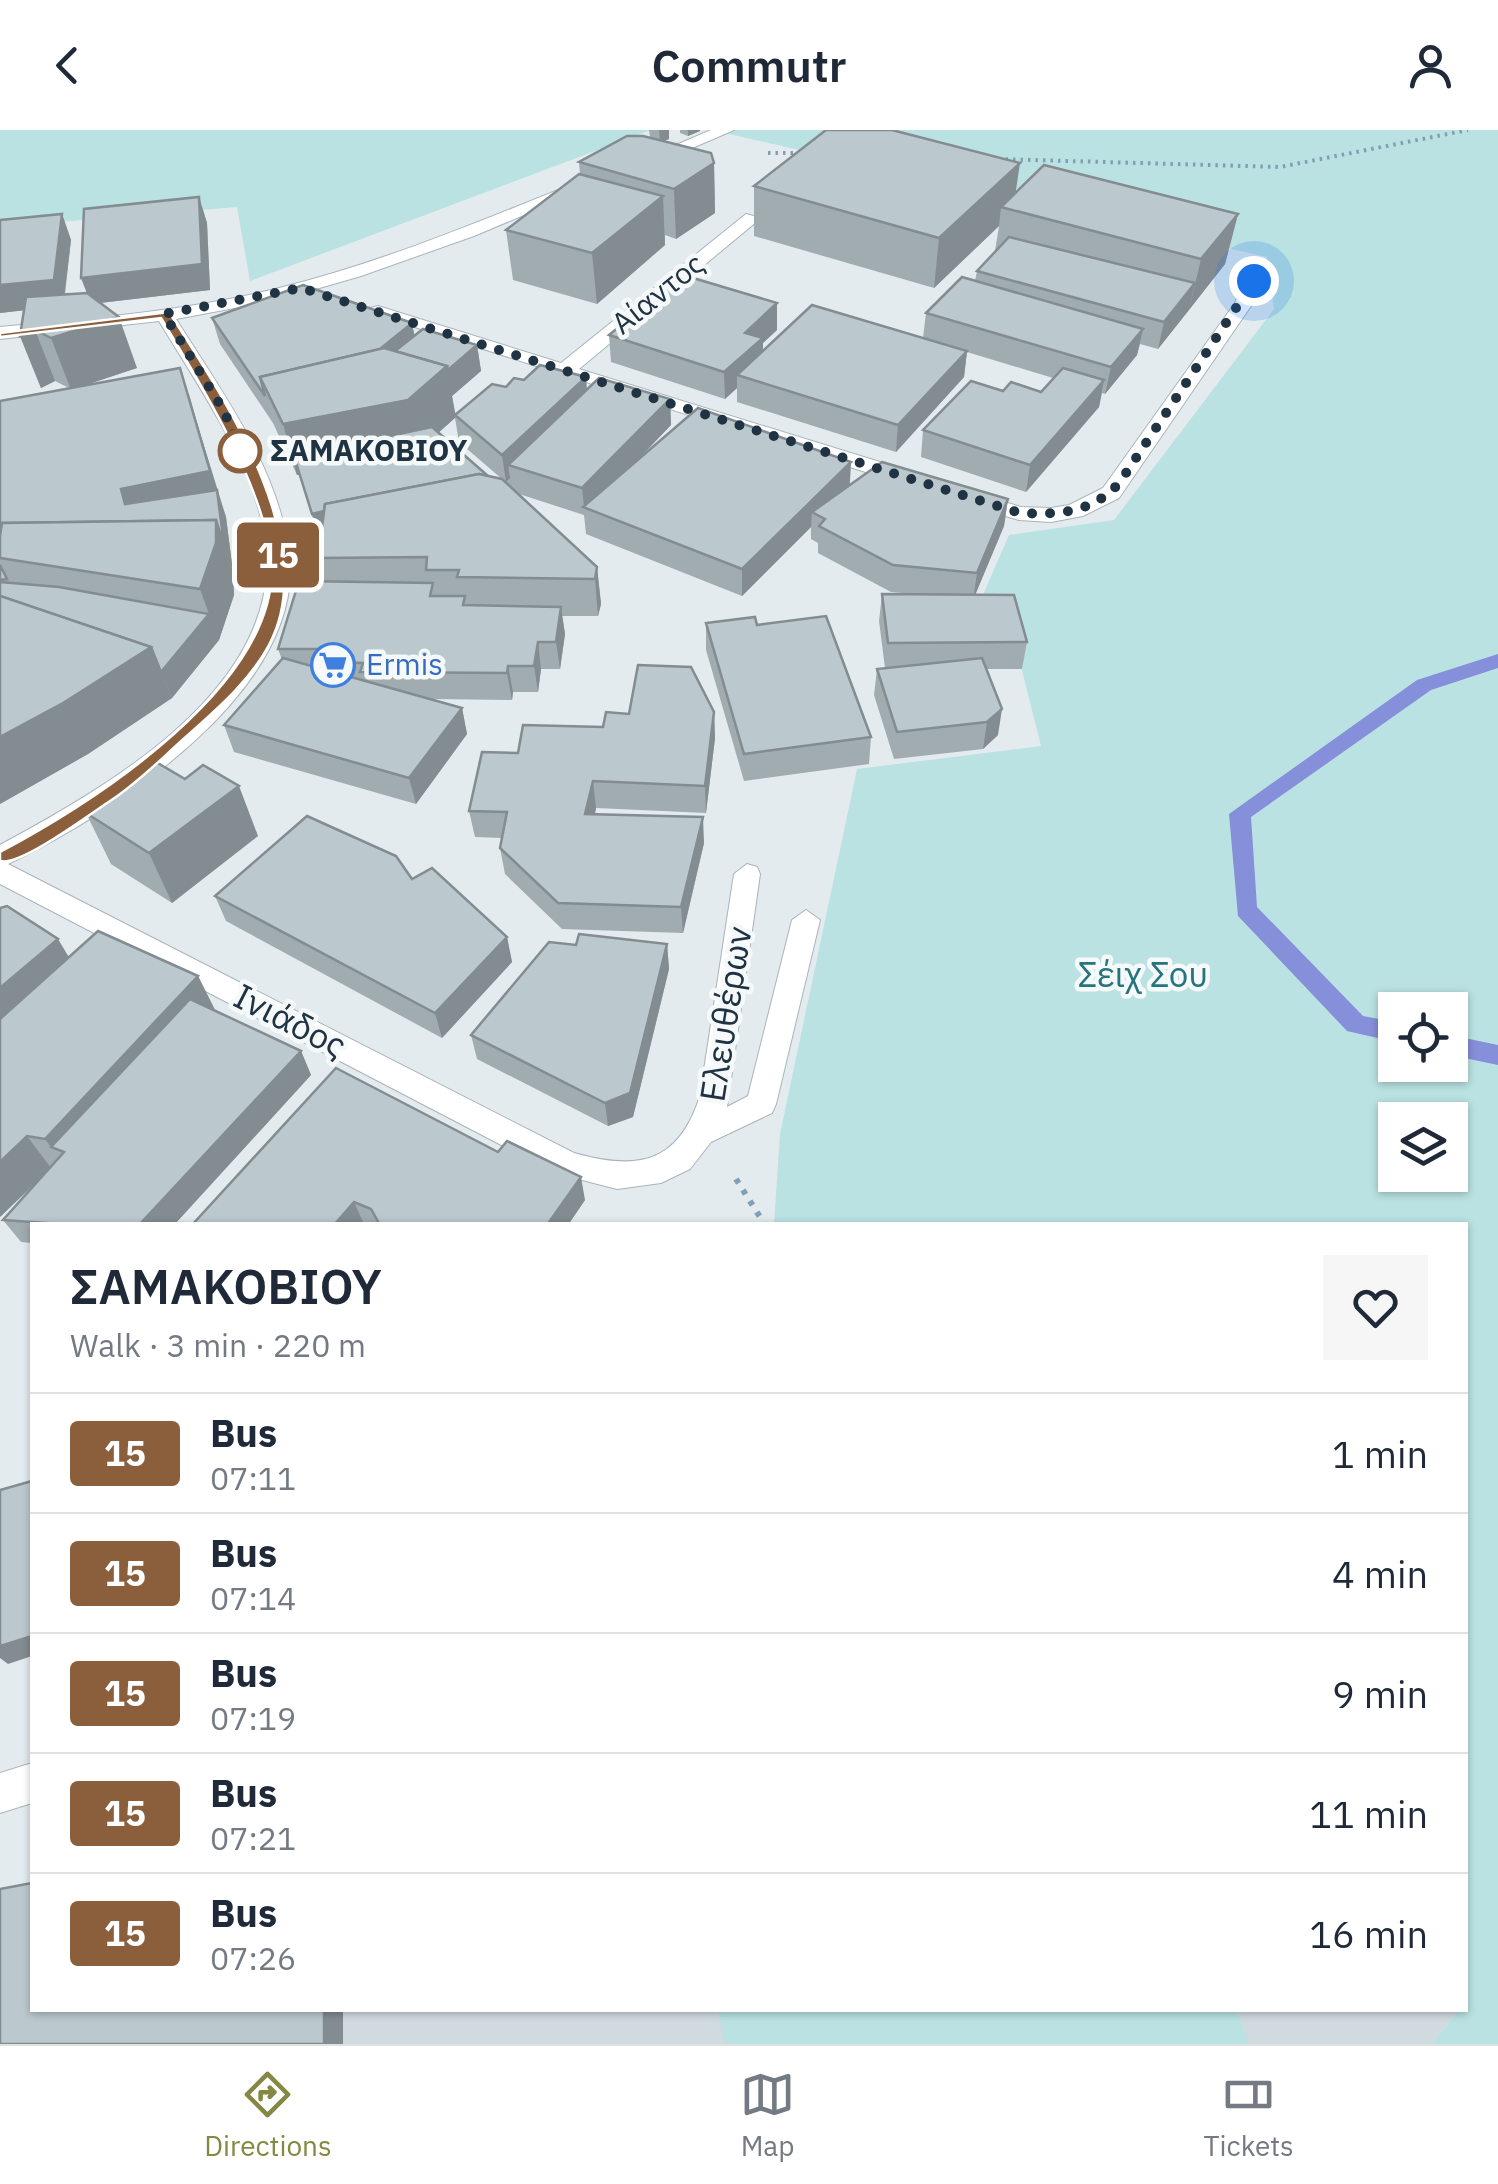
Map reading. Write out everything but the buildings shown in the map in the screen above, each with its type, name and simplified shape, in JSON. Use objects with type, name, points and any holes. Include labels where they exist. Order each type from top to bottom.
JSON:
[{"type":"street","points":[[643,162],[726,130]]},
{"type":"street","points":[[0,333],[164,314],[301,288],[386,262],[600,180]]},
{"type":"street","name":"Αίαντος","points":[[565,370],[752,218]]},
{"type":"street","points":[[301,288],[1020,513],[1075,512],[1111,492],[1244,303],[1256,269]]},
{"type":"street","points":[[0,857],[81,812],[161,753],[248,665],[261,645],[276,607],[278,559],[260,496],[224,411],[164,314]]},
{"type":"street","name":"Ινιάδος","points":[[0,872],[580,1169]]},
{"type":"street","name":"Ελευθέρων","points":[[580,1169],[631,1175],[657,1169],[688,1154],[706,1131],[747,874]]},
{"type":"street","points":[[706,1131],[762,1104],[806,920]]},
{"type":"street","points":[[0,1792],[30,1784]]},
{"type":"path","points":[[1420,130],[1425,136]]},
{"type":"path","points":[[987,158],[1280,167],[1468,130]]},
{"type":"path","points":[[676,150],[812,154]]},
{"type":"shaded area","points":[[30,2012],[1457,2012],[1431,2044],[0,2044]]},
{"type":"green space","points":[[0,130],[651,130],[250,281],[237,207],[0,227]]},
{"type":"green space","name":"Σέιχ Σου","points":[[712,130],[1498,130],[1498,2044],[1431,2044],[1457,2012],[1468,2012],[1468,1222],[774,1222],[780,1134],[857,769],[1041,746],[1009,619],[975,613],[1009,535],[1114,520],[1274,309],[1267,257]]},
{"type":"green space","points":[[718,2012],[1237,2012],[1249,2044],[725,2044]]},
{"type":"waterway","points":[[1378,1029],[1356,1024],[1246,910],[1240,814],[1424,685],[1498,661]]},
{"type":"waterway","points":[[1468,1049],[1498,1055]]},
{"type":"bus line","name":"15","points":[[0,333],[164,314],[224,411],[274,533],[278,559],[276,607],[261,645],[223,695],[123,784],[56,828],[0,857]]},
{"type":"place","name":"ΣΑΜΑΚΟΒΙΟΥ","points":[[240,451]]},
{"type":"place","name":"Ermis","points":[[333,665]]},
{"type":"route","points":[[240,451],[224,411],[164,314],[301,288],[1020,513],[1075,512],[1111,492],[1120,482],[1244,303],[1254,281]]}]
